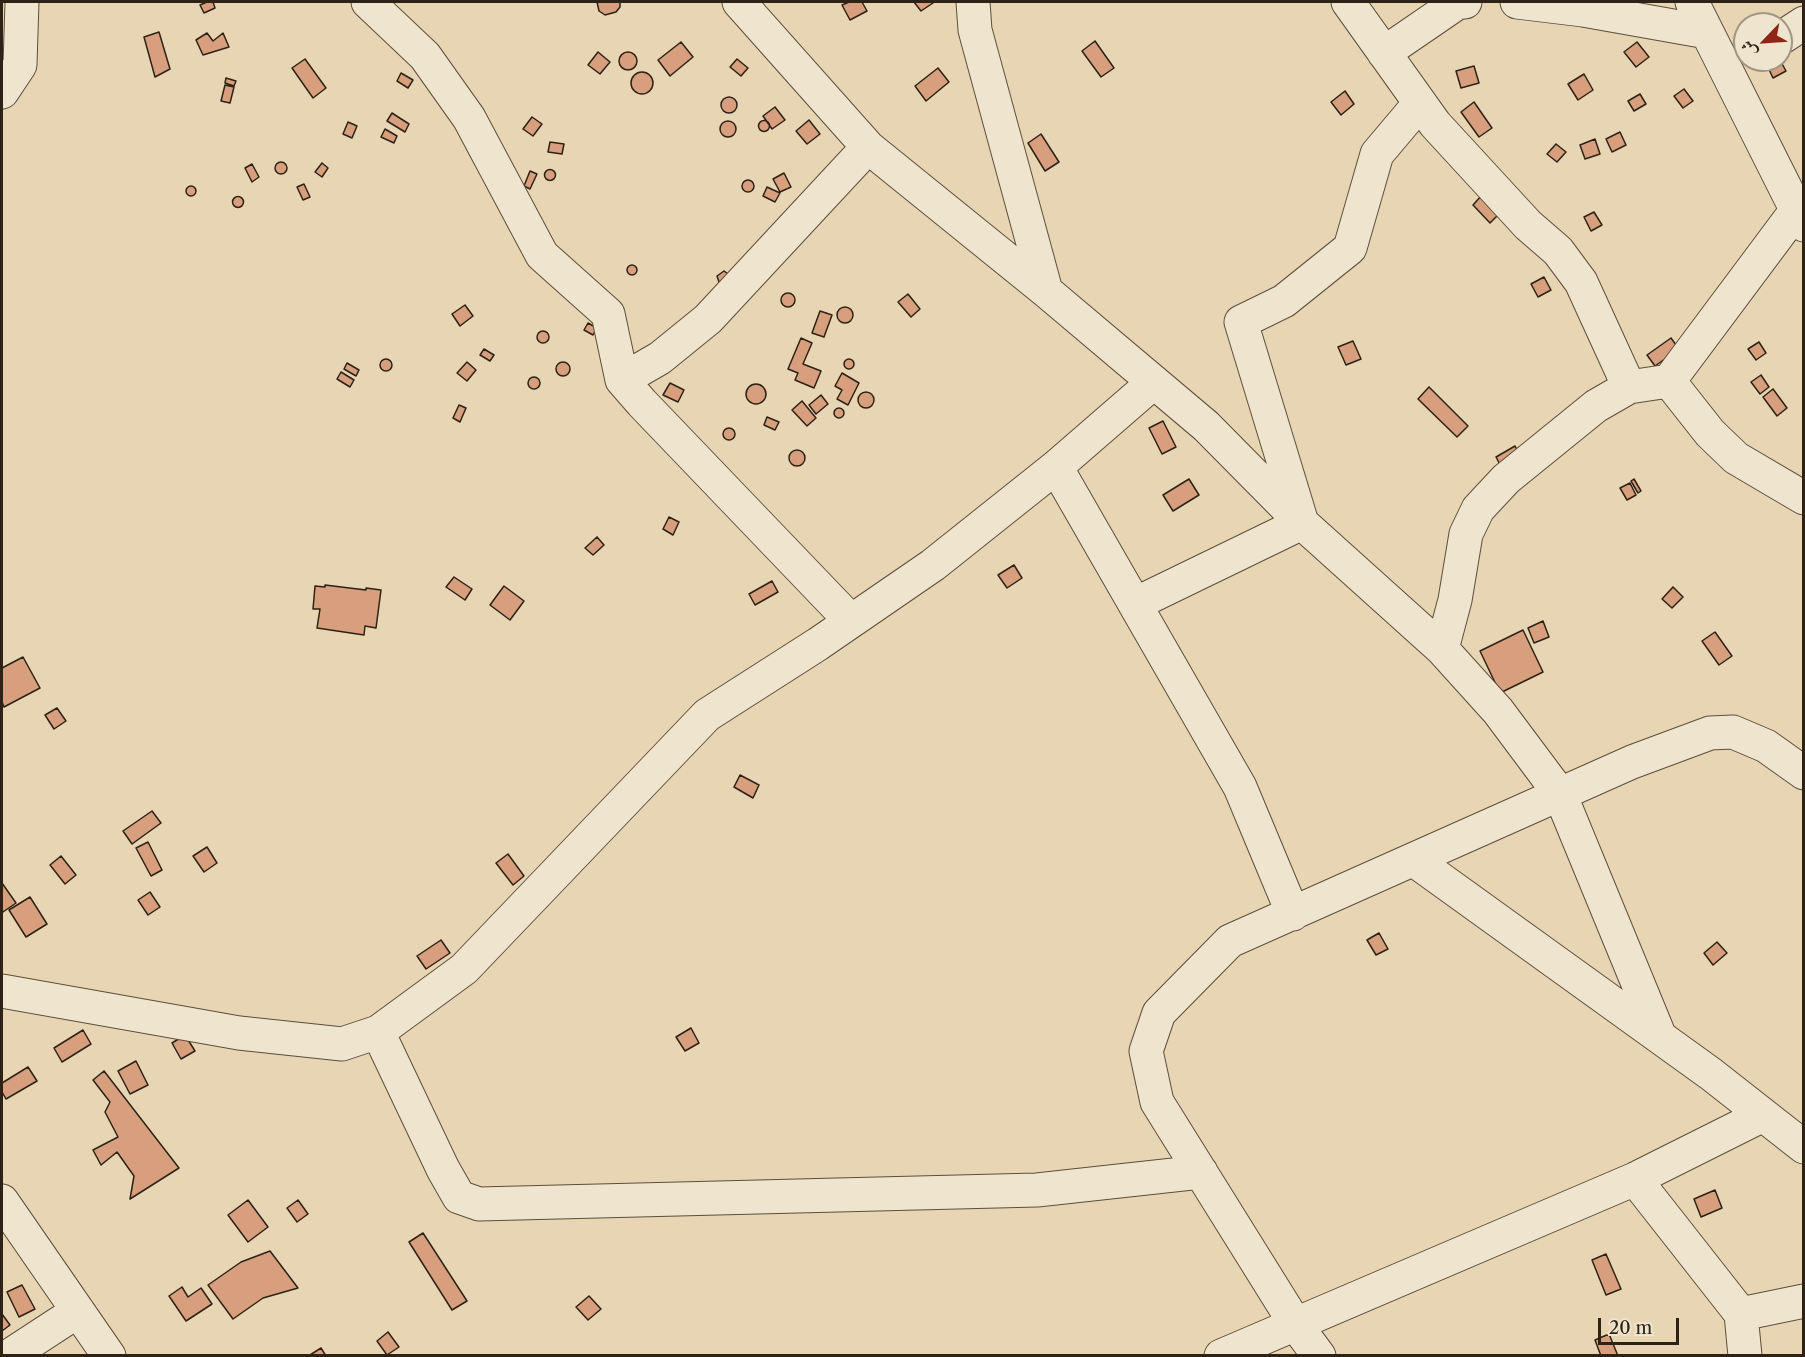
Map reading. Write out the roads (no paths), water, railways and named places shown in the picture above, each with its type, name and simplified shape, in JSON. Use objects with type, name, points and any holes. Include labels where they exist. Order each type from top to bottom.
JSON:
[{"type":"street","points":[[2,93],[20,64],[22,2]]},
{"type":"street","points":[[368,2],[425,56],[469,118],[542,255],[608,314],[622,380],[851,621]]},
{"type":"street","points":[[739,2],[868,147],[1046,291],[1206,426],[1302,522],[1442,649],[1498,711],[1560,794],[1660,1037]]},
{"type":"street","points":[[973,2],[975,30],[1046,291]]},
{"type":"street","points":[[1348,2],[1435,124],[1528,225],[1558,251],[1581,282],[1629,387]]},
{"type":"street","points":[[1384,53],[1457,3],[1464,2]]},
{"type":"street","points":[[1517,2],[1583,10],[1707,32]]},
{"type":"street","points":[[1692,2],[1707,32],[1733,62]]},
{"type":"street","points":[[1442,649],[1455,600],[1466,534],[1478,509],[1506,479],[1587,414],[1629,387],[1669,381],[1801,214],[1739,72]]},
{"type":"street","points":[[1302,522],[1240,322],[1284,301],[1350,248],[1377,154],[1420,103]]},
{"type":"street","points":[[622,380],[660,358],[708,319],[868,147]]},
{"type":"street","points":[[1669,381],[1710,433],[1736,458],[1803,498]]},
{"type":"street","points":[[2,991],[239,1033],[342,1044],[378,1032],[464,969],[707,716],[933,564],[1056,467],[1154,382]]},
{"type":"street","points":[[1056,467],[1240,787],[1293,914]]},
{"type":"street","points":[[1135,604],[1302,522]]},
{"type":"street","points":[[1319,1356],[1296,1325],[1157,1102],[1146,1051],[1159,1013],[1230,942],[1632,762],[1710,733],[1733,732],[1767,746],[1803,773]]},
{"type":"street","points":[[1414,860],[1660,1037],[1803,1146]]},
{"type":"street","points":[[378,1032],[459,1197],[479,1204],[1037,1191],[1200,1172]]},
{"type":"street","points":[[1221,1356],[1635,1179],[1763,1115]]},
{"type":"street","points":[[1635,1179],[1741,1314],[1745,1356]]},
{"type":"street","points":[[2,1201],[109,1356]]},
{"type":"street","points":[[1741,1314],[1803,1301]]},
{"type":"street","points":[[9,1356],[78,1311]]}]
